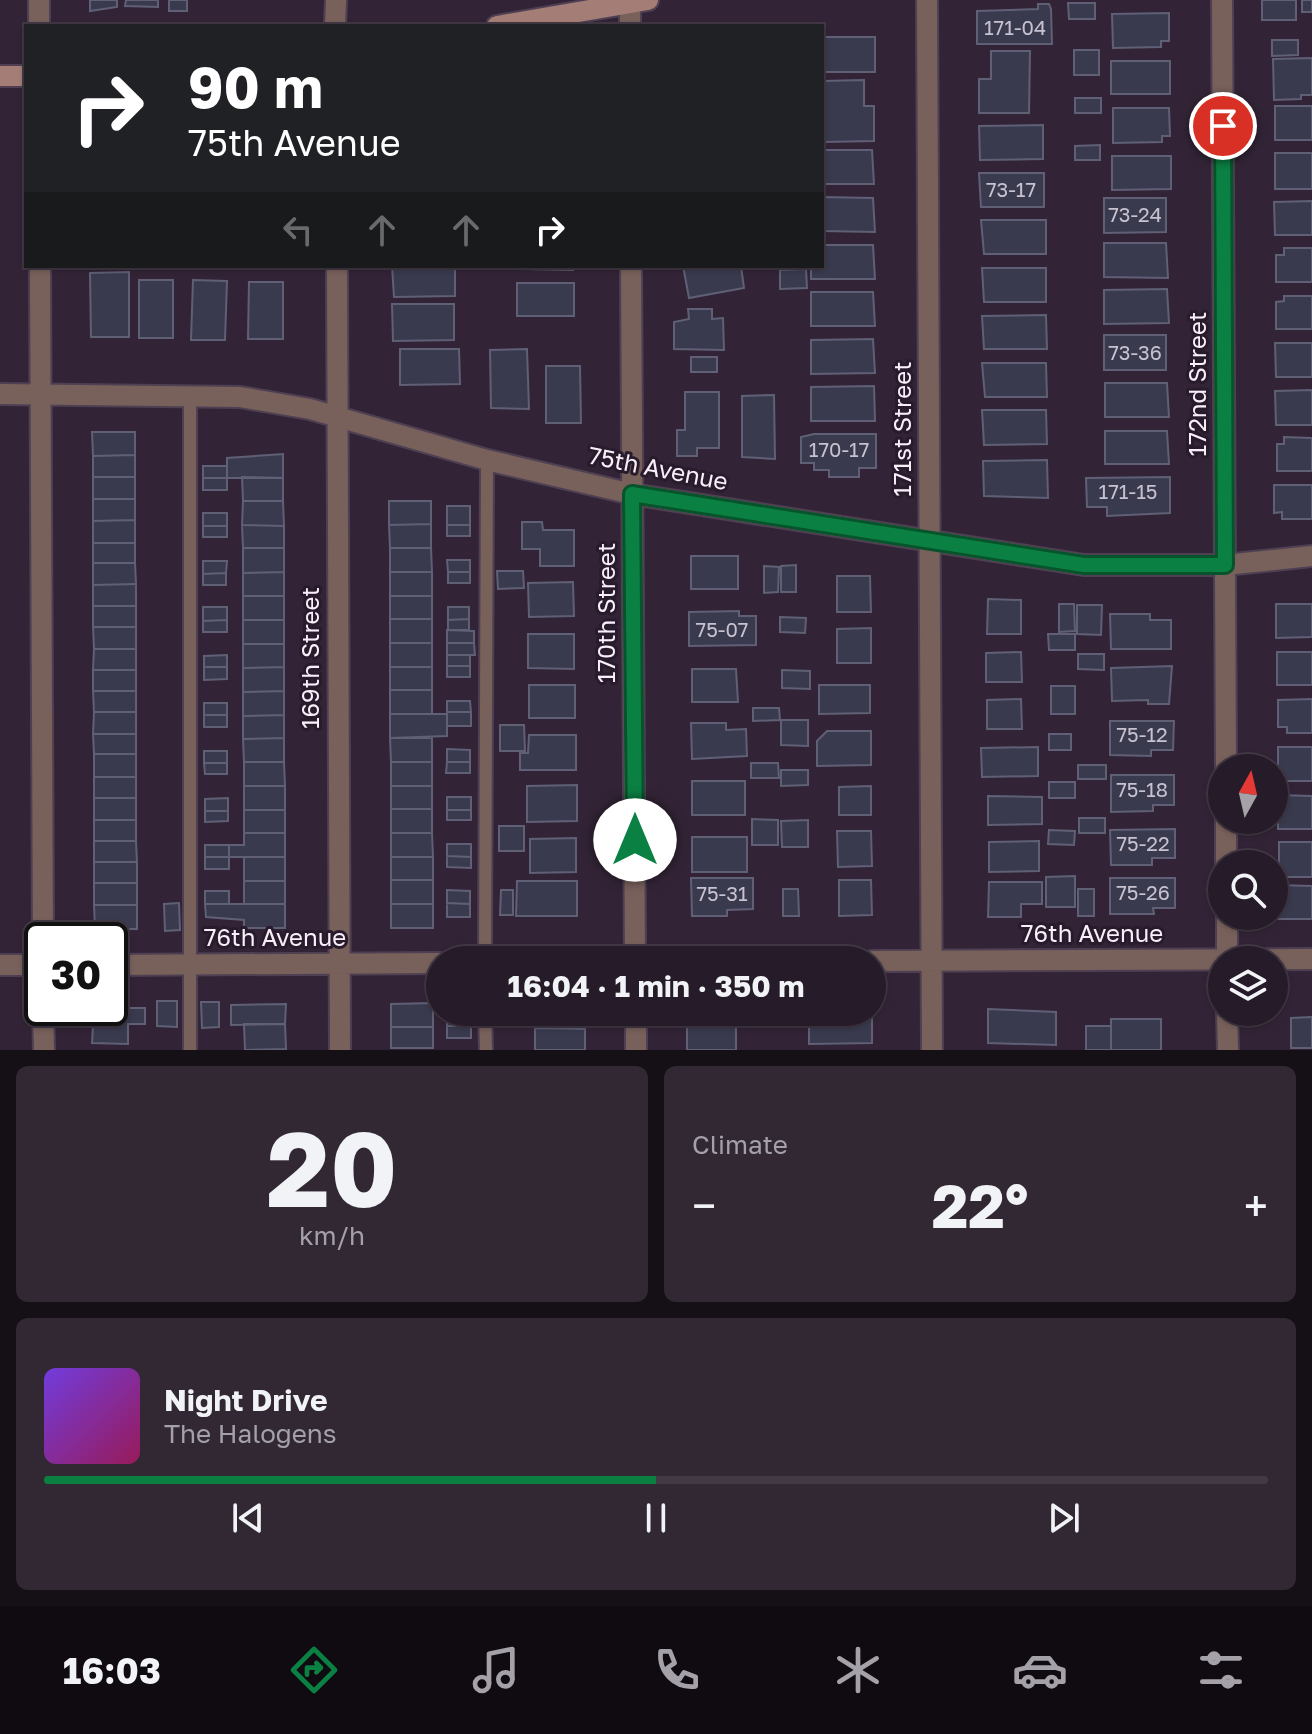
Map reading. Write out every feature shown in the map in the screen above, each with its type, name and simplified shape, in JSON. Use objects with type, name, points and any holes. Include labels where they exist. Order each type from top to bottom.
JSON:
[{"type":"street","points":[[39,0],[39,24]]},
{"type":"street","points":[[335,24],[336,0]]},
{"type":"street","name":"171st Street","points":[[927,0],[932,1050]]},
{"type":"street","name":"172nd Street","points":[[1222,0],[1226,754]]},
{"type":"street","points":[[508,24],[636,1],[630,24]]},
{"type":"street","points":[[0,76],[24,76]]},
{"type":"street","points":[[40,268],[43,922]]},
{"type":"street","name":"169th Street","points":[[337,268],[340,1050]]},
{"type":"street","name":"170th Street","points":[[631,268],[635,946]]},
{"type":"street","name":"75th Avenue","points":[[0,394],[240,397],[310,409],[487,460],[632,494],[1084,565],[1225,565],[1312,556]]},
{"type":"street","name":"76th Avenue","points":[[1288,959],[1312,959]]},
{"type":"street","name":"76th Avenue","points":[[886,961],[1208,960]]},
{"type":"street","name":"76th Avenue","points":[[128,965],[426,963]]},
{"type":"street","points":[[0,965],[24,965]]},
{"type":"street","points":[[43,1026],[44,1050]]},
{"type":"street","points":[[636,1026],[636,1050]]},
{"type":"street","points":[[1227,1026],[1228,1050]]},
{"type":"lane","points":[[190,395],[190,1050]]},
{"type":"lane","points":[[485,946],[487,460]]},
{"type":"lane","points":[[485,1026],[486,1050]]},
{"type":"building","points":[[90,0],[117,0],[117,7],[90,11]]},
{"type":"building","points":[[126,0],[158,0],[158,7],[125,6]]},
{"type":"building","points":[[169,0],[187,0],[187,11],[169,11]]},
{"type":"building","points":[[1262,0],[1296,0],[1296,20],[1262,20]]},
{"type":"building","points":[[1302,0],[1312,0],[1312,12],[1302,12]]},
{"type":"building","points":[[1068,3],[1095,3],[1095,19],[1069,19]]},
{"type":"building","points":[[1038,4],[1049,4],[1051,9],[1052,44],[977,44],[977,11],[1038,9]]},
{"type":"building","points":[[1169,13],[1169,41],[1161,41],[1161,47],[1113,48],[1112,14]]},
{"type":"building","points":[[824,37],[875,37],[875,72],[824,72]]},
{"type":"building","points":[[1272,40],[1298,40],[1298,55],[1272,56]]},
{"type":"building","points":[[1074,50],[1099,50],[1099,75],[1074,75]]},
{"type":"building","points":[[991,51],[1030,51],[1029,113],[979,113],[979,79],[991,79]]},
{"type":"building","points":[[1312,58],[1312,95],[1301,95],[1301,99],[1274,100],[1273,59]]},
{"type":"building","points":[[1111,61],[1170,61],[1170,94],[1111,94]]},
{"type":"building","points":[[864,80],[864,106],[874,106],[874,141],[824,142],[824,81]]},
{"type":"building","points":[[1075,98],[1101,98],[1101,113],[1075,113]]},
{"type":"building","points":[[1275,106],[1312,106],[1312,140],[1275,140]]},
{"type":"building","points":[[1113,108],[1169,108],[1170,136],[1162,136],[1162,142],[1113,143]]},
{"type":"building","points":[[1043,125],[1043,159],[980,160],[979,126]]},
{"type":"building","points":[[1100,145],[1100,160],[1075,160],[1075,146]]},
{"type":"building","points":[[824,150],[872,150],[874,184],[824,184]]},
{"type":"building","points":[[1275,153],[1312,153],[1312,189],[1275,189]]},
{"type":"building","points":[[1112,156],[1171,156],[1171,189],[1112,190]]},
{"type":"building","points":[[979,173],[1044,173],[1044,207],[981,207]]},
{"type":"building","points":[[824,197],[873,198],[875,232],[824,231]]},
{"type":"building","points":[[1104,198],[1166,198],[1166,232],[1104,233]]},
{"type":"building","points":[[1312,201],[1312,235],[1275,235],[1274,202]]},
{"type":"building","points":[[981,220],[1046,220],[1046,254],[984,254]]},
{"type":"building","points":[[1104,243],[1166,243],[1168,278],[1104,277]]},
{"type":"building","points":[[824,245],[873,245],[875,279],[811,279],[811,268],[824,268]]},
{"type":"building","points":[[1284,248],[1312,248],[1312,282],[1276,282],[1276,255],[1284,255]]},
{"type":"building","points":[[392,268],[455,268],[455,296],[394,297]]},
{"type":"building","points":[[573,268],[573,270],[522,269]]},
{"type":"building","points":[[683,268],[741,268],[744,288],[689,298]]},
{"type":"building","points":[[982,268],[1046,268],[1046,302],[984,302]]},
{"type":"building","points":[[806,269],[807,288],[780,289],[780,270]]},
{"type":"building","points":[[129,272],[129,337],[91,337],[90,273]]},
{"type":"building","points":[[139,280],[173,280],[173,338],[139,338]]},
{"type":"building","points":[[193,280],[227,281],[225,340],[191,340]]},
{"type":"building","points":[[249,282],[283,282],[283,339],[248,339]]},
{"type":"building","points":[[517,283],[574,283],[574,316],[517,316]]},
{"type":"building","points":[[1167,289],[1169,323],[1104,324],[1104,290]]},
{"type":"building","points":[[811,292],[873,292],[875,326],[811,326]]},
{"type":"building","points":[[1284,296],[1312,296],[1312,329],[1276,329],[1276,302],[1284,301]]},
{"type":"building","points":[[392,304],[454,304],[454,340],[393,341]]},
{"type":"building","points":[[688,309],[712,309],[712,319],[723,318],[724,350],[674,349],[674,322],[689,319]]},
{"type":"building","points":[[1046,315],[1047,349],[984,349],[982,316]]},
{"type":"building","points":[[1104,335],[1166,335],[1166,370],[1104,370]]},
{"type":"building","points":[[873,339],[875,373],[811,374],[811,340]]},
{"type":"building","points":[[1275,343],[1312,343],[1312,377],[1276,377]]},
{"type":"building","points":[[400,349],[459,349],[460,384],[400,385]]},
{"type":"building","points":[[527,349],[529,409],[491,408],[490,350]]},
{"type":"building","points":[[691,357],[717,357],[717,372],[691,372]]},
{"type":"building","points":[[982,363],[1046,363],[1047,397],[985,397]]},
{"type":"building","points":[[546,366],[580,366],[581,423],[546,423]]},
{"type":"building","points":[[1105,383],[1167,383],[1169,417],[1105,417]]},
{"type":"building","points":[[874,386],[875,421],[811,421],[811,387]]},
{"type":"building","points":[[1312,390],[1312,425],[1276,425],[1275,391]]},
{"type":"building","points":[[685,392],[719,392],[719,448],[697,448],[697,456],[677,456],[677,430],[685,430]]},
{"type":"building","points":[[774,395],[775,459],[742,457],[742,396]]},
{"type":"building","points":[[982,410],[1046,410],[1047,444],[984,445]]},
{"type":"building","points":[[1105,431],[1167,431],[1169,464],[1105,464]]},
{"type":"building","points":[[92,432],[135,432],[135,455],[93,456]]},
{"type":"building","points":[[814,434],[876,434],[876,468],[859,468],[859,477],[829,477],[829,470],[814,470],[814,463],[801,463],[801,437]]},
{"type":"building","points":[[1284,437],[1312,438],[1312,471],[1277,471],[1277,444],[1284,444]]},
{"type":"building","points":[[283,454],[283,478],[227,478],[227,458]]},
{"type":"building","points":[[135,455],[135,477],[93,477],[93,456]]},
{"type":"building","points":[[1047,460],[1048,498],[984,496],[983,461]]},
{"type":"building","points":[[203,466],[227,466],[227,478],[203,478]]},
{"type":"building","points":[[93,477],[135,477],[135,499],[93,499]]},
{"type":"building","points":[[242,477],[283,478],[283,501],[243,501]]},
{"type":"building","points":[[1170,477],[1170,513],[1107,516],[1107,507],[1087,507],[1086,478]]},
{"type":"building","points":[[203,478],[227,478],[227,490],[203,490]]},
{"type":"building","points":[[1274,485],[1312,485],[1312,519],[1282,519],[1282,512],[1274,513]]},
{"type":"building","points":[[93,499],[135,499],[135,520],[93,521]]},
{"type":"building","points":[[243,501],[283,501],[284,526],[242,525]]},
{"type":"building","points":[[389,501],[431,501],[431,524],[389,525]]},
{"type":"building","points":[[447,506],[470,506],[470,525],[447,525]]},
{"type":"building","points":[[203,513],[227,513],[227,526],[203,526]]},
{"type":"building","points":[[135,520],[135,543],[93,543],[93,521]]},
{"type":"building","points":[[522,522],[542,522],[543,530],[574,530],[574,566],[540,566],[540,549],[522,549]]},
{"type":"building","points":[[431,524],[431,548],[390,548],[389,525]]},
{"type":"building","points":[[242,525],[284,526],[284,548],[243,548]]},
{"type":"building","points":[[447,525],[470,525],[470,536],[447,536]]},
{"type":"building","points":[[203,526],[227,526],[227,537],[203,537]]},
{"type":"building","points":[[93,543],[135,543],[135,563],[93,563]]},
{"type":"building","points":[[243,548],[284,548],[284,572],[243,573]]},
{"type":"building","points":[[390,548],[431,548],[432,572],[390,572]]},
{"type":"building","points":[[691,556],[738,556],[738,589],[691,589]]},
{"type":"building","points":[[447,560],[470,560],[470,572],[448,572]]},
{"type":"building","points":[[203,561],[227,561],[226,573],[203,574]]},
{"type":"building","points":[[93,563],[135,563],[136,584],[93,585]]},
{"type":"building","points":[[796,565],[796,592],[781,592],[781,566]]},
{"type":"building","points":[[764,566],[779,567],[778,592],[764,593]]},
{"type":"building","points":[[497,571],[523,571],[524,588],[498,589]]},
{"type":"building","points":[[284,572],[284,596],[243,596],[243,573]]},
{"type":"building","points":[[390,572],[432,572],[432,596],[390,596]]},
{"type":"building","points":[[448,572],[470,572],[470,583],[448,583]]},
{"type":"building","points":[[226,573],[226,585],[203,585],[203,574]]},
{"type":"building","points":[[837,576],[870,576],[871,612],[837,612]]},
{"type":"building","points":[[573,582],[574,616],[529,617],[528,583]]},
{"type":"building","points":[[136,584],[136,606],[93,606],[93,585]]},
{"type":"building","points":[[243,596],[284,596],[284,620],[243,620]]},
{"type":"building","points":[[390,596],[432,596],[432,619],[390,619]]},
{"type":"building","points":[[988,599],[1021,600],[1021,634],[987,634]]},
{"type":"building","points":[[1059,604],[1074,604],[1075,631],[1059,632]]},
{"type":"building","points":[[1276,604],[1312,604],[1312,637],[1276,638]]},
{"type":"building","points":[[1077,605],[1102,605],[1101,635],[1077,634]]},
{"type":"building","points":[[93,606],[136,606],[136,627],[93,627]]},
{"type":"building","points":[[203,607],[227,607],[227,620],[203,621]]},
{"type":"building","points":[[448,607],[469,607],[469,619],[448,620]]},
{"type":"building","points":[[739,611],[739,616],[756,616],[756,645],[689,646],[689,612]]},
{"type":"building","points":[[1110,614],[1150,614],[1150,620],[1171,620],[1171,649],[1111,649]]},
{"type":"building","points":[[780,617],[806,618],[805,633],[780,632]]},
{"type":"building","points":[[390,619],[432,619],[432,643],[390,643]]},
{"type":"building","points":[[469,619],[469,630],[448,630],[448,620]]},
{"type":"building","points":[[227,620],[227,632],[203,632],[203,621]]},
{"type":"building","points":[[243,620],[284,620],[284,644],[243,644]]},
{"type":"building","points":[[93,627],[136,627],[136,649],[94,649]]},
{"type":"building","points":[[871,628],[871,663],[837,663],[837,629]]},
{"type":"building","points":[[447,630],[474,631],[474,643],[447,643]]},
{"type":"building","points":[[528,634],[574,634],[574,669],[528,668]]},
{"type":"building","points":[[1048,634],[1075,634],[1075,650],[1049,650]]},
{"type":"building","points":[[390,643],[432,643],[432,667],[390,667]]},
{"type":"building","points":[[447,643],[474,643],[475,655],[447,655]]},
{"type":"building","points":[[243,644],[284,644],[284,667],[243,668]]},
{"type":"building","points":[[94,649],[136,649],[136,670],[93,670]]},
{"type":"building","points":[[1021,652],[1022,682],[986,682],[986,653]]},
{"type":"building","points":[[1277,652],[1312,652],[1312,685],[1277,685]]},
{"type":"building","points":[[1078,654],[1104,654],[1104,670],[1078,669]]},
{"type":"building","points":[[227,655],[227,667],[204,667],[204,656]]},
{"type":"building","points":[[447,655],[470,655],[470,666],[447,666]]},
{"type":"building","points":[[447,666],[470,666],[470,677],[447,677]]},
{"type":"building","points":[[1172,666],[1169,704],[1148,704],[1148,700],[1112,701],[1111,668]]},
{"type":"building","points":[[204,667],[227,667],[227,679],[204,680]]},
{"type":"building","points":[[284,667],[284,691],[243,692],[243,668]]},
{"type":"building","points":[[390,667],[432,667],[432,690],[390,690]]},
{"type":"building","points":[[692,669],[736,669],[738,702],[692,702]]},
{"type":"building","points":[[93,670],[136,670],[136,691],[93,691]]},
{"type":"building","points":[[782,670],[810,671],[810,689],[782,688]]},
{"type":"building","points":[[529,685],[575,685],[575,718],[529,718]]},
{"type":"building","points":[[819,685],[870,685],[870,713],[819,714]]},
{"type":"building","points":[[1051,686],[1075,686],[1075,714],[1051,714]]},
{"type":"building","points":[[390,690],[432,690],[432,714],[390,714]]},
{"type":"building","points":[[93,691],[136,691],[136,712],[94,712]]},
{"type":"building","points":[[284,691],[284,715],[243,716],[243,692]]},
{"type":"building","points":[[1021,699],[1022,729],[987,729],[987,700]]},
{"type":"building","points":[[1312,699],[1312,733],[1287,733],[1287,727],[1278,727],[1278,700]]},
{"type":"building","points":[[447,701],[470,701],[471,712],[447,712]]},
{"type":"building","points":[[204,703],[227,703],[227,715],[204,715]]},
{"type":"building","points":[[753,708],[779,708],[780,720],[753,721]]},
{"type":"building","points":[[94,712],[136,712],[136,734],[93,734]]},
{"type":"building","points":[[447,712],[471,712],[471,726],[447,726]]},
{"type":"building","points":[[390,714],[447,714],[447,736],[390,738]]},
{"type":"building","points":[[204,715],[227,715],[227,727],[204,727]]},
{"type":"building","points":[[284,715],[284,738],[243,739],[243,716]]},
{"type":"building","points":[[781,720],[808,720],[808,746],[781,745]]},
{"type":"building","points":[[1110,721],[1174,721],[1173,750],[1151,750],[1151,756],[1110,755]]},
{"type":"building","points":[[691,723],[726,723],[726,730],[746,729],[747,756],[692,759]]},
{"type":"building","points":[[500,725],[524,725],[525,751],[500,751]]},
{"type":"building","points":[[827,731],[871,731],[871,765],[817,766],[817,741]]},
{"type":"building","points":[[93,734],[136,734],[136,754],[94,754]]},
{"type":"building","points":[[1049,734],[1071,734],[1071,750],[1049,750]]},
{"type":"building","points":[[529,735],[576,735],[576,770],[520,770],[520,753],[528,753]]},
{"type":"building","points":[[284,738],[284,762],[244,762],[243,739]]},
{"type":"building","points":[[390,738],[432,738],[432,762],[391,762]]},
{"type":"building","points":[[1038,747],[1038,776],[982,777],[981,748]]},
{"type":"building","points":[[1278,747],[1312,747],[1312,781],[1288,781],[1288,754],[1278,754]]},
{"type":"building","points":[[447,749],[470,750],[470,762],[447,762]]},
{"type":"building","points":[[204,751],[227,751],[227,763],[204,763]]},
{"type":"building","points":[[94,754],[136,754],[136,777],[94,777]]},
{"type":"building","points":[[244,762],[284,762],[285,786],[244,786]]},
{"type":"building","points":[[391,762],[432,762],[432,786],[391,786]]},
{"type":"building","points":[[447,762],[470,762],[470,773],[446,773]]},
{"type":"building","points":[[204,763],[227,763],[227,774],[205,774]]},
{"type":"building","points":[[751,763],[778,763],[779,778],[751,778]]},
{"type":"building","points":[[1078,765],[1106,765],[1106,779],[1078,779]]},
{"type":"building","points":[[781,770],[808,770],[808,785],[781,786]]},
{"type":"building","points":[[1111,775],[1174,775],[1174,805],[1153,805],[1153,811],[1111,812]]},
{"type":"building","points":[[94,777],[136,777],[136,798],[94,798]]},
{"type":"building","points":[[692,781],[745,781],[745,815],[692,815]]},
{"type":"building","points":[[1049,782],[1075,782],[1075,798],[1049,798]]},
{"type":"building","points":[[577,785],[577,821],[527,822],[527,786]]},
{"type":"building","points":[[244,786],[285,786],[285,810],[244,810]]},
{"type":"building","points":[[391,786],[432,786],[432,809],[391,809]]},
{"type":"building","points":[[871,786],[871,815],[839,815],[839,787]]},
{"type":"building","points":[[1288,795],[1312,796],[1312,829],[1288,829]]},
{"type":"building","points":[[988,796],[1042,797],[1042,824],[988,825]]},
{"type":"building","points":[[447,797],[471,797],[471,810],[447,810]]},
{"type":"building","points":[[94,798],[136,798],[136,820],[94,820]]},
{"type":"building","points":[[228,798],[228,811],[205,811],[205,799]]},
{"type":"building","points":[[391,809],[432,809],[432,833],[391,833]]},
{"type":"building","points":[[244,810],[285,810],[285,833],[244,833]]},
{"type":"building","points":[[447,810],[471,810],[471,820],[447,820]]},
{"type":"building","points":[[205,811],[228,811],[228,821],[205,822]]},
{"type":"building","points":[[1079,818],[1105,818],[1105,833],[1079,833]]},
{"type":"building","points":[[752,819],[778,820],[778,845],[752,845]]},
{"type":"building","points":[[94,820],[136,820],[136,841],[94,841]]},
{"type":"building","points":[[808,820],[808,847],[782,847],[781,821]]},
{"type":"building","points":[[499,826],[524,826],[524,851],[499,851]]},
{"type":"building","points":[[1175,829],[1175,858],[1152,858],[1152,865],[1111,865],[1110,830]]},
{"type":"building","points":[[1049,830],[1075,831],[1074,845],[1048,844]]},
{"type":"building","points":[[837,831],[871,831],[872,866],[838,867]]},
{"type":"building","points":[[244,833],[285,833],[285,857],[229,857],[229,845],[244,845]]},
{"type":"building","points":[[391,833],[432,833],[433,857],[391,857]]},
{"type":"building","points":[[692,837],[747,837],[747,872],[692,872]]},
{"type":"building","points":[[576,838],[576,872],[530,873],[530,839]]},
{"type":"building","points":[[94,841],[136,841],[137,862],[94,862]]},
{"type":"building","points":[[1039,841],[1039,871],[989,872],[989,842]]},
{"type":"building","points":[[1279,842],[1312,842],[1312,877],[1288,877],[1288,850],[1279,850]]},
{"type":"building","points":[[447,844],[471,844],[471,857],[447,856]]},
{"type":"building","points":[[205,845],[229,845],[229,857],[205,857]]},
{"type":"building","points":[[447,856],[471,857],[471,868],[447,867]]},
{"type":"building","points":[[205,857],[229,857],[229,869],[205,869]]},
{"type":"building","points":[[244,857],[285,857],[285,881],[244,881]]},
{"type":"building","points":[[391,857],[433,857],[433,880],[391,880]]},
{"type":"building","points":[[94,862],[137,862],[137,883],[94,883]]},
{"type":"building","points":[[1075,876],[1075,907],[1046,907],[1046,877]]},
{"type":"building","points":[[691,878],[753,878],[753,909],[727,910],[727,916],[692,916]]},
{"type":"building","points":[[1110,878],[1175,878],[1175,908],[1153,908],[1154,914],[1110,914]]},
{"type":"building","points":[[391,880],[433,880],[433,904],[391,904]]},
{"type":"building","points":[[839,880],[871,880],[872,915],[839,916]]},
{"type":"building","points":[[244,881],[285,881],[285,904],[244,904]]},
{"type":"building","points":[[517,881],[577,881],[577,916],[516,916]]},
{"type":"building","points":[[989,882],[1042,882],[1042,904],[1021,904],[1021,917],[988,917]]},
{"type":"building","points":[[94,883],[137,883],[137,905],[94,905]]},
{"type":"building","points":[[1288,885],[1312,886],[1312,919],[1288,919]]},
{"type":"building","points":[[783,889],[798,889],[799,916],[783,916]]},
{"type":"building","points":[[1078,889],[1094,889],[1094,916],[1078,916]]},
{"type":"building","points":[[447,890],[470,891],[470,904],[447,903]]},
{"type":"building","points":[[501,890],[513,890],[513,915],[500,915]]},
{"type":"building","points":[[205,891],[229,891],[229,904],[205,904]]},
{"type":"building","points":[[179,903],[180,930],[165,931],[164,904]]},
{"type":"building","points":[[447,903],[470,904],[470,917],[447,917]]},
{"type":"building","points":[[205,904],[285,904],[285,928],[244,928],[244,920],[206,917]]},
{"type":"building","points":[[391,904],[433,904],[433,928],[391,928]]},
{"type":"building","points":[[94,905],[137,905],[137,929],[128,929],[128,922],[95,922]]},
{"type":"building","points":[[157,1001],[177,1001],[177,1027],[157,1026]]},
{"type":"building","points":[[201,1002],[219,1002],[219,1027],[202,1028]]},
{"type":"building","points":[[426,1003],[426,1026],[433,1027],[391,1027],[391,1004]]},
{"type":"building","points":[[286,1004],[285,1024],[231,1025],[231,1005]]},
{"type":"building","points":[[128,1008],[145,1008],[145,1024],[128,1024]]},
{"type":"building","points":[[988,1009],[1056,1012],[1056,1045],[988,1043]]},
{"type":"building","points":[[1312,1017],[1312,1048],[1291,1048],[1291,1018]]},
{"type":"building","points":[[1111,1019],[1161,1019],[1161,1050],[1111,1050]]},
{"type":"building","points":[[244,1024],[285,1024],[286,1049],[245,1050]]},
{"type":"building","points":[[93,1026],[128,1026],[128,1044],[92,1043]]},
{"type":"building","points":[[447,1026],[471,1026],[471,1038],[447,1038]]},
{"type":"building","points":[[535,1026],[585,1026],[585,1029]]},
{"type":"building","points":[[687,1026],[736,1027],[736,1050],[687,1050]]},
{"type":"building","points":[[809,1026],[872,1026],[872,1043],[809,1044]]},
{"type":"building","points":[[1086,1026],[1111,1026],[1111,1050],[1086,1050]]},
{"type":"building","points":[[391,1027],[433,1027],[433,1048],[391,1048]]},
{"type":"building","points":[[535,1028],[585,1029],[585,1050],[535,1050]]},
{"type":"route","points":[[635,840],[632,494],[1084,565],[1225,565],[1223,126]]}]
